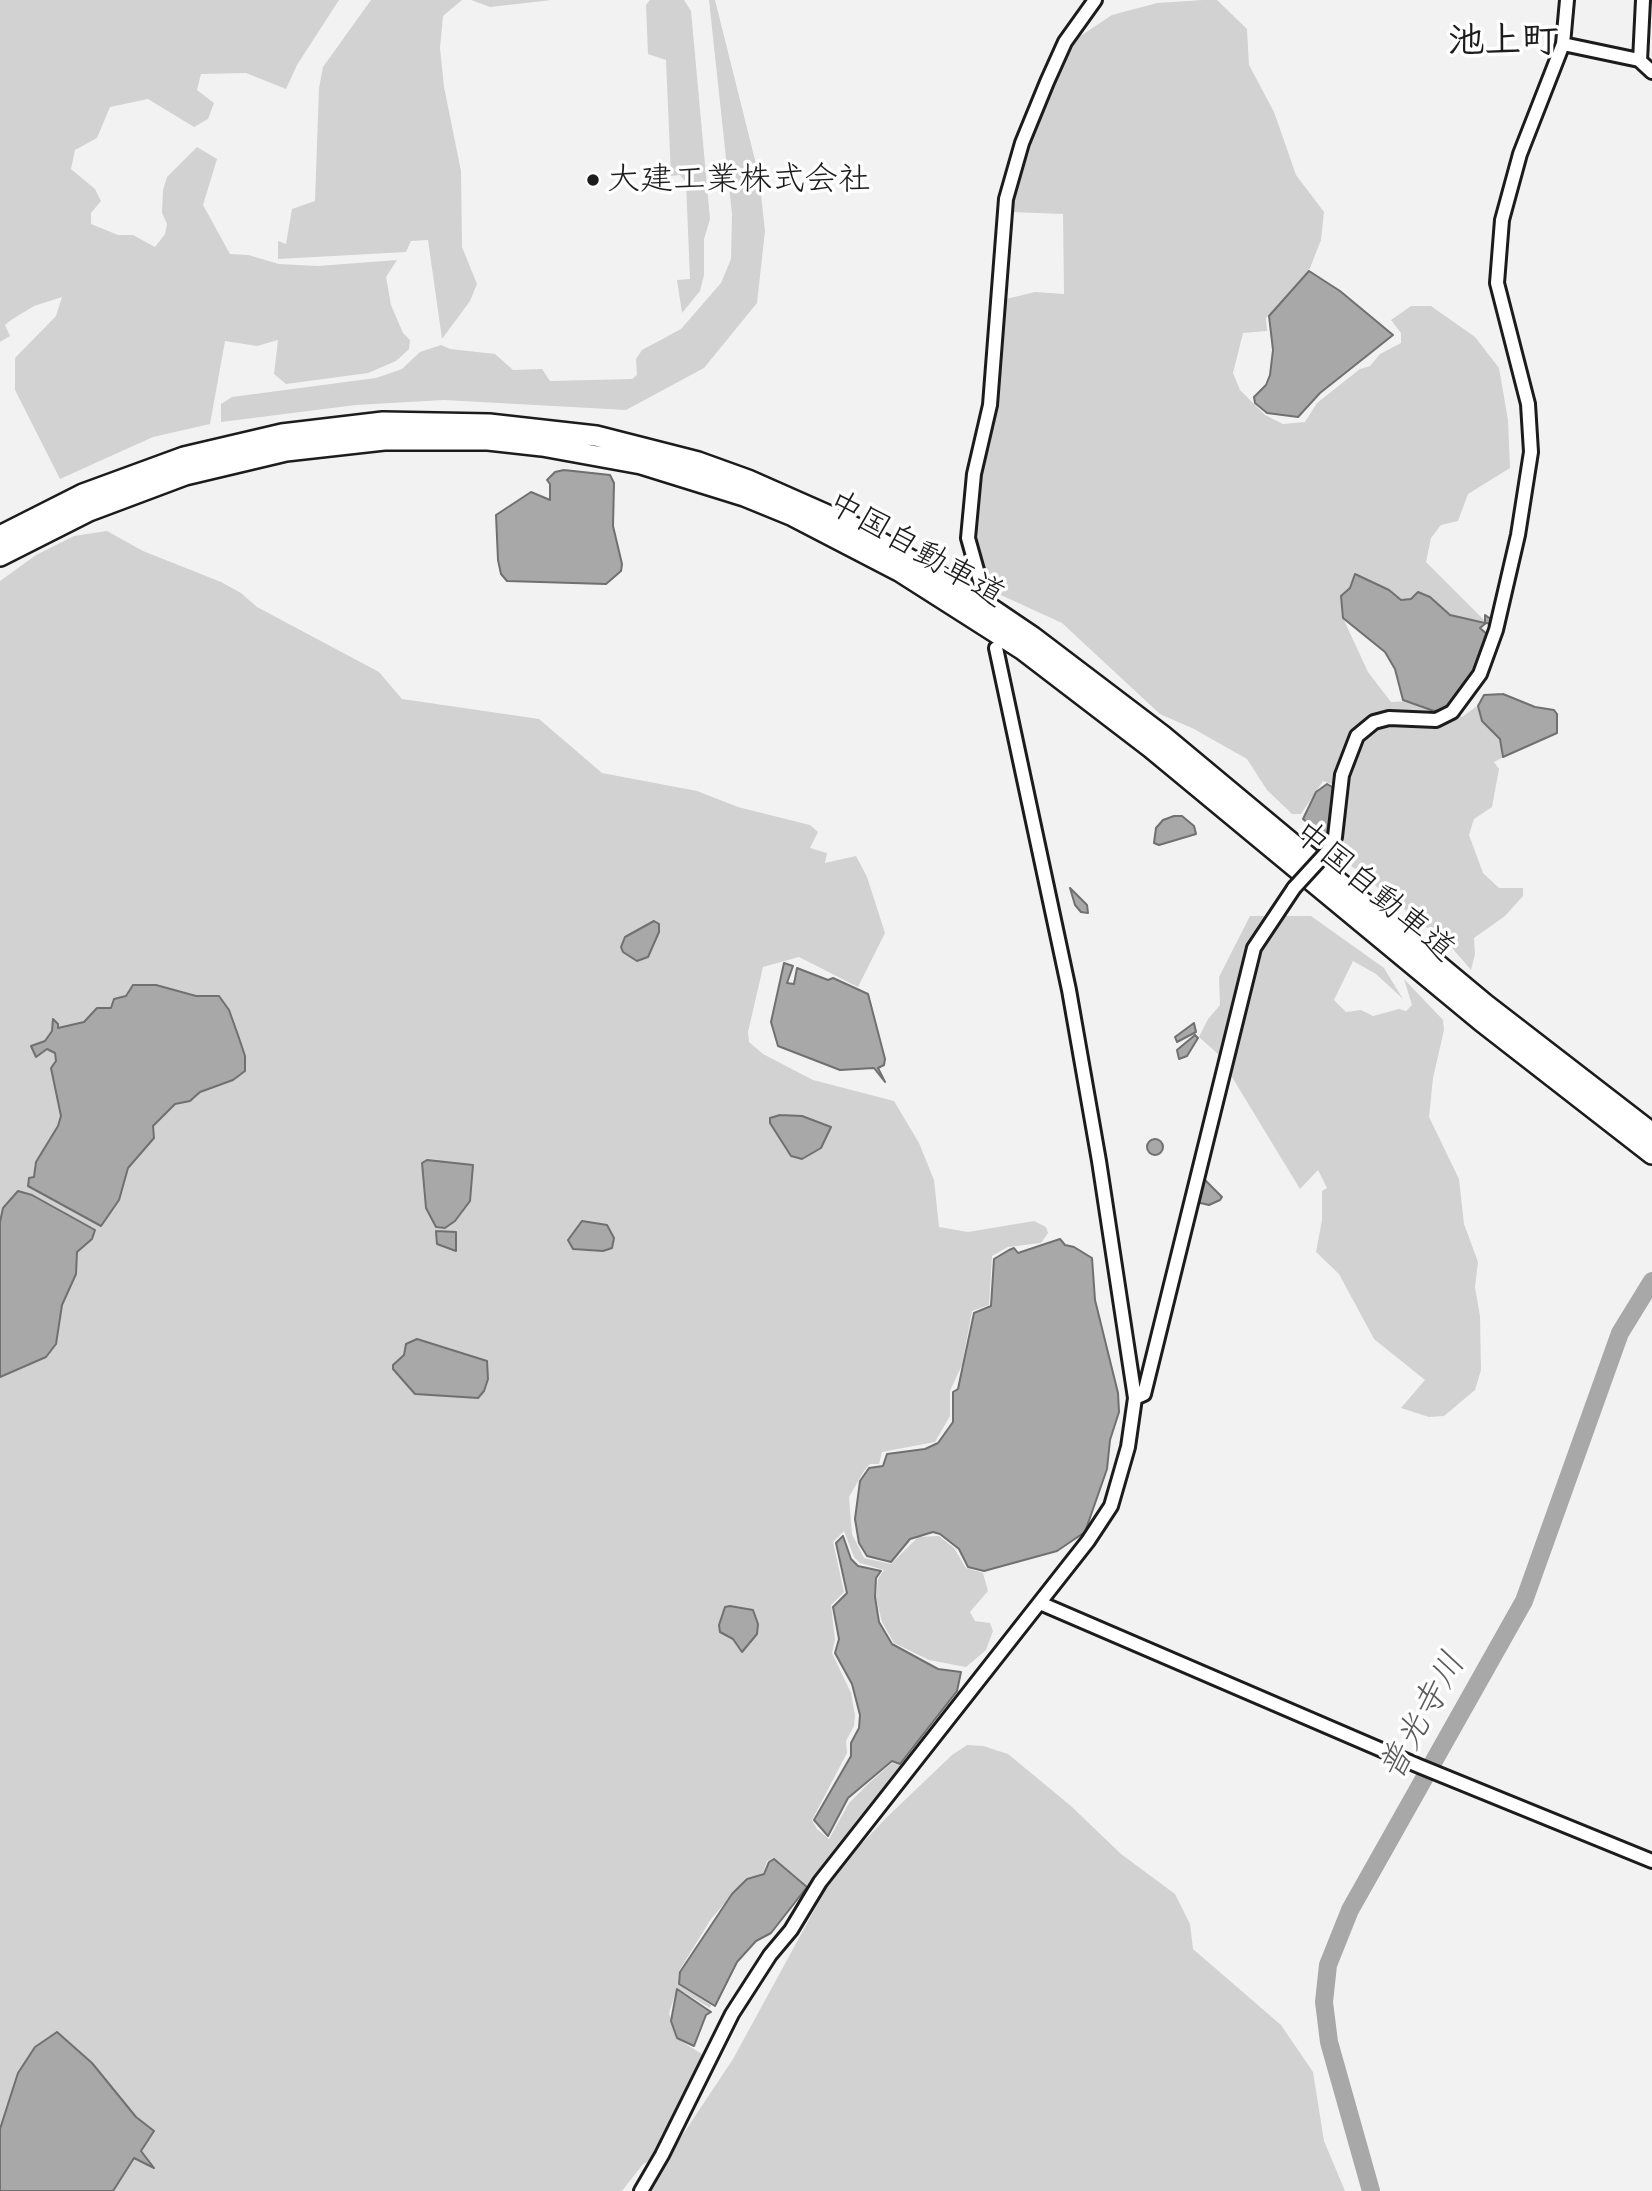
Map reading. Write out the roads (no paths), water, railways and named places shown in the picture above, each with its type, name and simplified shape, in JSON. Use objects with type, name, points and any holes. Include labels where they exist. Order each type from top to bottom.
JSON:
[{"type":"highway","name":"中国自動車道","points":[[0,537],[83,494],[184,457],[282,434],[383,422],[489,424],[596,436],[685,459],[748,480],[800,501],[886,545],[968,593],[1033,637],[1162,735],[1464,986],[1652,1133]]},
{"type":"highway","name":"中国自動車道","points":[[0,556],[89,511],[186,475],[286,451],[384,440],[488,440],[555,448],[641,464],[744,496],[793,516],[875,558],[958,606],[1023,650],[1151,748],[1480,1021],[1652,1154]]},
{"type":"street","points":[[982,588],[968,538],[974,474],[990,405],[1006,199],[1022,143],[1060,52],[1081,15],[1095,0]]},
{"type":"street","points":[[1135,1398],[1144,1394],[1254,948],[1294,888],[1327,852],[1335,836],[1342,775],[1357,736],[1374,722],[1388,718],[1436,720],[1452,712],[1480,674],[1496,630],[1518,535],[1531,452],[1528,404],[1497,283],[1502,220],[1520,154],[1563,44],[1567,0]]},
{"type":"street","points":[[1640,61],[1643,0]]},
{"type":"street","points":[[1563,44],[1640,61],[1652,72]]},
{"type":"street","points":[[641,2191],[662,2155],[732,2014],[770,1955],[791,1930],[820,1882],[1040,1603],[1111,1506],[1128,1447],[1135,1398],[1099,1161],[1069,990],[996,648]]},
{"type":"street","points":[[1040,1603],[1419,1766],[1652,1861]]},
{"type":"waterway","name":"普光寺川","points":[[1371,2191],[1329,2042],[1324,2002],[1328,1965],[1350,1910],[1524,1601],[1620,1333],[1652,1281]]},
{"type":"place","name":"大建工業株式会社","points":[[593,180]]},
{"type":"district","name":"池上町","points":[[1503,42]]}]
